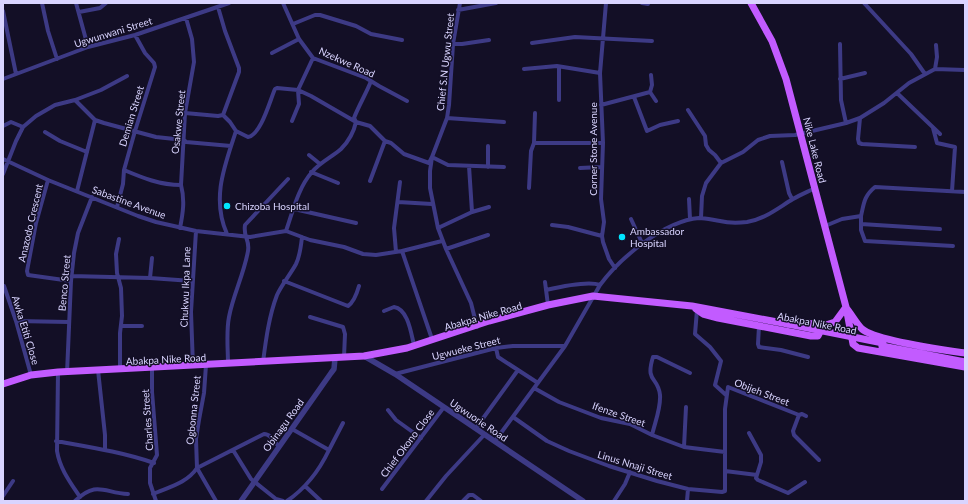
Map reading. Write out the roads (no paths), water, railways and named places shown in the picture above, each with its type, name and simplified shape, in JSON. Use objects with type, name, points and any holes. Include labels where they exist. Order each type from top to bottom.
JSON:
[{"type":"main road","name":"Nike Lake Road","points":[[751,3],[776,51],[786,79],[846,307],[853,344],[858,348],[965,368]]},
{"type":"main road","name":"Abakpa Nike Road","points":[[335,359],[344,357],[365,357],[414,345],[477,326],[594,295],[726,312],[788,326],[965,358]]},
{"type":"main road","points":[[696,309],[705,305],[722,306],[823,326],[834,322],[846,307],[862,329],[871,334],[894,340],[965,353]]},
{"type":"main road","points":[[696,309],[703,314],[718,318],[815,337],[819,335],[823,326]]},
{"type":"main road","name":"Abakpa Nike Road","points":[[3,385],[31,376],[66,372],[365,357],[409,349],[477,326]]},
{"type":"main road","name":"Abakpa Nike Road","points":[[882,344],[965,362]]},
{"type":"street","points":[[42,3],[48,32],[57,59]]},
{"type":"street","points":[[76,3],[88,47]]},
{"type":"street","points":[[79,12],[100,8],[106,3]]},
{"type":"street","name":"Ugwunwani Street","points":[[3,79],[88,47],[135,35],[229,3]]},
{"type":"street","name":"Nzekwe Road","points":[[283,3],[299,39],[314,58],[350,71],[407,101]]},
{"type":"street","name":"Chief S.N Ugwu Street","points":[[460,3],[452,44],[447,118],[432,157],[430,172],[432,204],[438,228],[442,241],[471,304],[477,326]]},
{"type":"street","points":[[458,10],[496,3]]},
{"type":"street","name":"Corner Stone Avenue","points":[[606,3],[600,73],[603,143],[601,199],[604,222],[602,236],[609,259],[615,268]]},
{"type":"street","points":[[642,3],[648,4]]},
{"type":"street","points":[[864,3],[911,54],[925,74]]},
{"type":"street","points":[[218,7],[239,68],[239,72],[223,115]]},
{"type":"street","points":[[3,11],[16,74]]},
{"type":"street","points":[[293,24],[315,15],[320,15],[356,26],[372,34],[402,40]]},
{"type":"street","name":"Osakwe Street","points":[[180,228],[184,201],[181,185],[186,113],[194,55],[186,18]]},
{"type":"street","name":"Demian Street","points":[[117,207],[123,184],[124,170],[155,65],[145,53],[135,35]]},
{"type":"street","points":[[532,43],[575,36],[652,41]]},
{"type":"street","points":[[272,53],[299,39]]},
{"type":"street","points":[[452,44],[489,40]]},
{"type":"street","points":[[840,44],[841,100],[846,123]]},
{"type":"street","points":[[935,69],[937,57],[936,45]]},
{"type":"street","points":[[292,122],[299,104],[298,90],[314,58]]},
{"type":"street","points":[[524,68],[559,66],[600,73]]},
{"type":"street","points":[[559,66],[559,100]]},
{"type":"street","points":[[701,218],[702,196],[706,183],[721,163],[743,152],[758,140],[770,136],[801,134],[846,123],[860,118],[870,112],[909,83],[935,69],[965,70]]},
{"type":"street","points":[[840,79],[865,73]]},
{"type":"street","points":[[651,75],[652,85],[650,92],[656,101]]},
{"type":"street","points":[[3,174],[24,127],[36,116],[48,108],[110,86],[127,76]]},
{"type":"street","points":[[371,81],[367,93],[354,118],[356,122],[348,140],[342,148],[311,172],[303,185],[286,231],[310,240],[344,247],[363,254],[376,255],[402,251],[442,241]]},
{"type":"street","points":[[223,115],[236,131],[248,137],[254,135],[264,117],[275,89],[282,88],[298,90],[328,105],[356,122],[370,126],[385,141],[391,143],[404,154],[424,162],[429,163],[432,157],[448,165],[504,167]]},
{"type":"street","points":[[601,105],[650,92]]},
{"type":"street","points":[[897,93],[940,134]]},
{"type":"street","points":[[634,97],[647,131],[660,125],[678,121]]},
{"type":"street","points":[[74,100],[95,120],[114,126],[156,138],[231,146]]},
{"type":"street","points":[[688,110],[705,136],[706,145],[709,150],[715,154],[721,163]]},
{"type":"street","points":[[186,113],[218,116],[223,115]]},
{"type":"street","points":[[529,188],[531,151],[534,142],[535,113]]},
{"type":"street","points":[[447,118],[504,122]]},
{"type":"street","points":[[860,118],[859,143],[915,147]]},
{"type":"street","points":[[77,191],[95,120]]},
{"type":"street","points":[[3,126],[11,122],[24,127]]},
{"type":"street","points":[[933,128],[937,143],[955,147],[952,191]]},
{"type":"street","points":[[226,234],[220,206],[219,188],[236,131]]},
{"type":"street","points":[[45,132],[60,141],[87,152]]},
{"type":"street","points":[[370,181],[385,141]]},
{"type":"street","points":[[534,142],[603,143]]},
{"type":"street","points":[[488,146],[488,167]]},
{"type":"street","points":[[310,155],[320,164]]},
{"type":"street","name":"Sabastine Avenue","points":[[3,159],[48,180],[156,222],[196,231],[252,237],[286,231]]},
{"type":"street","points":[[782,162],[789,193],[792,199]]},
{"type":"street","points":[[469,166],[472,212]]},
{"type":"street","points":[[580,168],[601,167]]},
{"type":"street","points":[[124,170],[151,181],[168,185],[181,185]]},
{"type":"street","points":[[311,172],[338,183]]},
{"type":"street","name":"Anazodo Crescent","points":[[48,180],[36,223],[27,272],[28,275],[71,281]]},
{"type":"street","points":[[228,365],[229,317],[245,267],[249,242],[244,236],[245,225],[288,180]]},
{"type":"street","points":[[396,252],[394,228],[400,182]]},
{"type":"street","points":[[953,246],[865,241],[862,234],[861,216],[865,198],[868,192],[875,187],[965,192]]},
{"type":"street","points":[[495,441],[565,346],[600,285],[615,268],[642,243],[675,225],[690,219],[701,218],[720,222],[748,222],[764,216],[792,199],[815,188]]},
{"type":"street","name":"Benco Street","points":[[66,372],[71,276],[74,253],[78,233],[92,197]]},
{"type":"street","points":[[689,199],[690,219]]},
{"type":"street","points":[[398,202],[432,204]]},
{"type":"street","points":[[438,228],[472,212],[489,207]]},
{"type":"street","points":[[294,209],[356,223]]},
{"type":"street","points":[[824,226],[842,219],[861,216]]},
{"type":"street","points":[[631,219],[642,243]]},
{"type":"street","points":[[861,224],[940,229]]},
{"type":"street","points":[[552,225],[568,227],[602,236]]},
{"type":"street","name":"Chukwu Ikpa Lane","points":[[193,366],[191,312],[196,231]]},
{"type":"street","points":[[446,249],[488,235]]},
{"type":"street","points":[[263,363],[269,322],[277,296],[284,281],[296,263],[302,237]]},
{"type":"street","points":[[119,239],[116,254],[117,273],[121,288],[120,369]]},
{"type":"street","points":[[402,251],[432,339]]},
{"type":"street","points":[[150,278],[152,258]]},
{"type":"street","points":[[71,276],[150,278],[192,281]]},
{"type":"street","points":[[284,281],[348,306],[351,304],[359,286]]},
{"type":"street","points":[[546,282],[549,307]]},
{"type":"street","points":[[546,290],[584,284],[600,285]]},
{"type":"street","name":"Awka Etiti Close","points":[[4,286],[16,321],[31,376]]},
{"type":"street","points":[[384,311],[394,307],[401,309],[407,320],[414,345]]},
{"type":"street","points":[[696,309],[694,334],[710,347],[721,361],[715,385],[726,395]]},
{"type":"street","points":[[310,317],[343,327],[345,334],[344,357]]},
{"type":"street","points":[[16,321],[69,322]]},
{"type":"street","points":[[121,326],[142,326]]},
{"type":"street","points":[[759,326],[759,347],[781,350],[808,357]]},
{"type":"street","name":"Ugwueke Street","points":[[395,374],[496,348],[513,346],[565,346]]},
{"type":"street","points":[[496,348],[498,358],[538,383]]},
{"type":"street","name":"Ugwuorie Road","points":[[365,357],[395,374],[444,406],[583,501]]},
{"type":"street","points":[[652,435],[660,399],[658,387],[650,374],[653,357],[657,357],[690,374]]},
{"type":"street","name":"Obinagu Road","points":[[241,501],[331,374],[334,369],[335,359]]},
{"type":"street","name":"Ogbonna Street","points":[[206,366],[204,393],[196,439],[197,468],[216,501]]},
{"type":"street","name":"Charles Street","points":[[152,368],[153,407],[157,455],[150,468],[150,482],[156,501]]},
{"type":"street","points":[[476,428],[518,370]]},
{"type":"street","points":[[98,371],[105,435],[105,450]]},
{"type":"street","points":[[58,373],[56,441],[59,462],[80,497]]},
{"type":"street","name":"Obijeh Street","points":[[725,452],[726,395],[730,386],[799,415],[802,414],[806,416]]},
{"type":"street","name":"Ifenze Street","points":[[534,388],[559,402],[601,418],[630,424],[652,435],[684,446],[725,452]]},
{"type":"street","name":"Chief Okono Close","points":[[382,489],[444,406]]},
{"type":"street","points":[[684,446],[686,407]]},
{"type":"street","points":[[388,410],[396,420],[421,438]]},
{"type":"street","points":[[799,415],[793,431],[794,435],[820,460]]},
{"type":"street","name":"Linus Nnaji Street","points":[[512,417],[547,441],[569,451],[609,466],[688,489],[724,492],[726,471],[725,452]]},
{"type":"street","points":[[287,501],[305,486],[317,472],[343,423]]},
{"type":"street","points":[[292,429],[329,450]]},
{"type":"street","points":[[749,432],[762,458],[756,478],[758,480],[788,493],[805,482]]},
{"type":"street","points":[[153,494],[185,480],[193,474],[197,468],[267,434],[279,447]]},
{"type":"street","points":[[426,501],[446,476],[486,434]]},
{"type":"street","points":[[56,441],[105,450],[140,458],[154,463]]},
{"type":"street","points":[[233,450],[250,479],[276,499],[283,501]]},
{"type":"street","points":[[726,471],[757,475]]},
{"type":"street","points":[[614,501],[625,484],[630,472]]},
{"type":"street","points":[[3,496],[13,481]]},
{"type":"street","points":[[305,486],[321,501]]},
{"type":"street","points":[[75,501],[94,489],[99,488],[128,494]]},
{"type":"street","points":[[687,501],[688,489]]},
{"type":"street","points":[[463,501],[469,495],[473,495],[480,501]]},
{"type":"place","name":"Chizoba Hospital","points":[[227,206]]},
{"type":"place","name":"Ambassador Hospital","points":[[622,237]]}]
